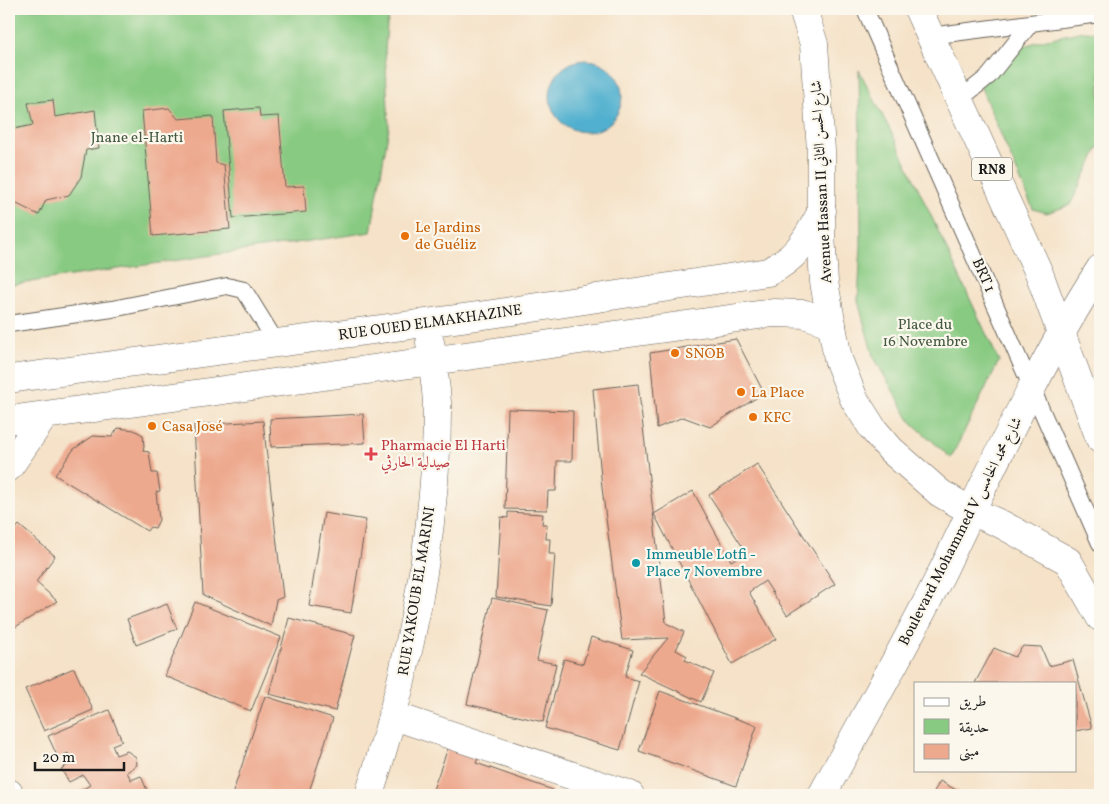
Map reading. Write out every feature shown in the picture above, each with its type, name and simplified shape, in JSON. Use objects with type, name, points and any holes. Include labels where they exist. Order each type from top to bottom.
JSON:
[{"type":"street","name":"Avenue Hassan II شارع الحسن الثاني","points":[[803,9],[814,44],[821,151],[824,282],[838,359],[854,399],[873,429],[891,450],[931,485],[971,511],[1003,525],[1068,561],[1100,617]]},
{"type":"street","name":"RN8","points":[[918,9],[1039,273],[1062,331],[1100,439]]},
{"type":"street","name":"RUE OUED ELMAKHAZINE","points":[[9,379],[492,314],[768,272],[785,263],[797,253],[822,211]]},
{"type":"street","name":"Boulevard Mohammed V شارع محمد الخامس","points":[[822,795],[971,511],[1032,386],[1062,331],[1100,269]]},
{"type":"street","points":[[9,420],[773,313],[805,314],[832,324]]},
{"type":"street","name":"RUE YAKOUB EL MARINI","points":[[369,795],[394,716],[419,592],[431,515],[437,402],[428,322]]},
{"type":"street","points":[[9,467],[45,415]]},
{"type":"street","points":[[394,716],[450,733],[630,795]]},
{"type":"lane","name":"BRT 1","points":[[865,9],[1100,543]]},
{"type":"lane","points":[[930,36],[1100,14]]},
{"type":"lane","points":[[960,99],[989,76],[1031,23]]},
{"type":"lane","points":[[9,324],[112,309],[227,286],[244,290],[276,342]]},
{"type":"green space","name":"Jnane el-Harti","points":[[9,9],[392,9],[387,25],[385,51],[389,127],[371,232],[9,285]]},
{"type":"green space","points":[[1083,31],[1100,32],[1100,145],[1070,205],[1047,213],[1033,209],[978,81],[999,54],[1043,40]]},
{"type":"green space","name":"Place du 16 Novembre","points":[[859,70],[899,147],[999,361],[951,458],[911,422],[873,356],[858,301],[861,244]]},
{"type":"water","points":[[586,60],[600,63],[612,70],[619,82],[622,96],[619,110],[612,122],[600,129],[586,132],[572,129],[560,122],[553,110],[550,96],[553,82],[560,70],[572,63]]},
{"type":"building","points":[[53,100],[55,117],[95,110],[99,148],[86,150],[81,177],[69,195],[46,200],[39,215],[9,200],[9,130],[33,125],[28,103]]},
{"type":"building","points":[[169,108],[178,119],[213,116],[216,163],[224,165],[230,229],[153,236],[142,111]]},
{"type":"building","points":[[259,108],[260,117],[279,116],[285,187],[304,186],[306,212],[233,218],[224,111]]},
{"type":"building","points":[[736,339],[764,393],[710,427],[683,417],[657,428],[650,353]]},
{"type":"building","name":"Immeuble Lotfi - Place 7 Novembre","points":[[638,384],[666,623],[684,632],[676,650],[687,656],[685,660],[714,673],[701,702],[639,673],[668,638],[622,640],[602,488],[593,389]]},
{"type":"building","points":[[508,409],[573,411],[572,461],[557,461],[556,491],[548,491],[547,510],[505,509]]},
{"type":"building","points":[[363,414],[365,443],[271,447],[270,419]]},
{"type":"building","points":[[263,421],[283,597],[276,600],[271,626],[203,595],[194,425]]},
{"type":"building","points":[[118,428],[134,430],[143,435],[143,451],[149,452],[152,473],[157,473],[160,491],[156,492],[159,520],[155,528],[150,527],[147,531],[55,475],[74,449],[93,436],[112,437]]},
{"type":"building","points":[[757,464],[835,584],[787,615],[765,581],[749,592],[776,639],[732,664],[654,514],[693,491],[731,561],[746,552],[709,495]]},
{"type":"building","points":[[508,512],[543,514],[542,524],[547,524],[546,539],[550,539],[549,554],[555,554],[551,606],[496,597],[501,517],[508,518]]},
{"type":"building","points":[[324,513],[366,520],[351,613],[309,606]]},
{"type":"building","points":[[19,525],[55,556],[36,582],[57,601],[9,631],[9,536]]},
{"type":"building","points":[[492,598],[548,610],[537,660],[556,664],[543,722],[467,704]]},
{"type":"building","points":[[195,602],[281,637],[251,711],[165,676]]},
{"type":"building","points":[[167,604],[177,629],[136,645],[127,619]]},
{"type":"building","points":[[289,618],[355,635],[335,711],[269,694]]},
{"type":"building","points":[[591,637],[633,650],[625,677],[639,681],[620,750],[545,728],[564,659],[583,664]]},
{"type":"building","points":[[1023,646],[1041,647],[1049,666],[1073,660],[1092,728],[1076,731],[1076,682],[976,682],[994,648],[1015,657]]},
{"type":"building","points":[[74,668],[93,710],[44,731],[25,689]]},
{"type":"building","points":[[660,691],[757,726],[736,786],[639,751]]},
{"type":"building","points":[[265,696],[333,718],[308,795],[232,795]]},
{"type":"building","points":[[109,710],[122,741],[112,745],[116,755],[127,751],[136,757],[137,765],[127,772],[131,780],[141,776],[149,795],[73,795],[90,785],[83,775],[69,782],[61,769],[73,762],[68,753],[58,758],[48,736]]},
{"type":"building","points":[[448,748],[478,758],[476,763],[553,790],[551,795],[431,795]]},
{"type":"building","points":[[940,781],[965,795],[932,795]]},
{"type":"building","points":[[577,789],[599,795],[575,795]]},
{"type":"place","name":"Le Jardins de Guéliz","points":[[405,236]]},
{"type":"place","name":"SNOB","points":[[675,353]]},
{"type":"place","name":"La Place","points":[[741,392]]},
{"type":"place","name":"KFC","points":[[753,417]]},
{"type":"place","name":"Casa José","points":[[152,426]]},
{"type":"place","name":"Pharmacie El Harti صيدلية الحارثي","points":[[371,454]]},
{"type":"place","name":"Immeuble Lotfi - Place 7 Novembre","points":[[636,563]]}]
